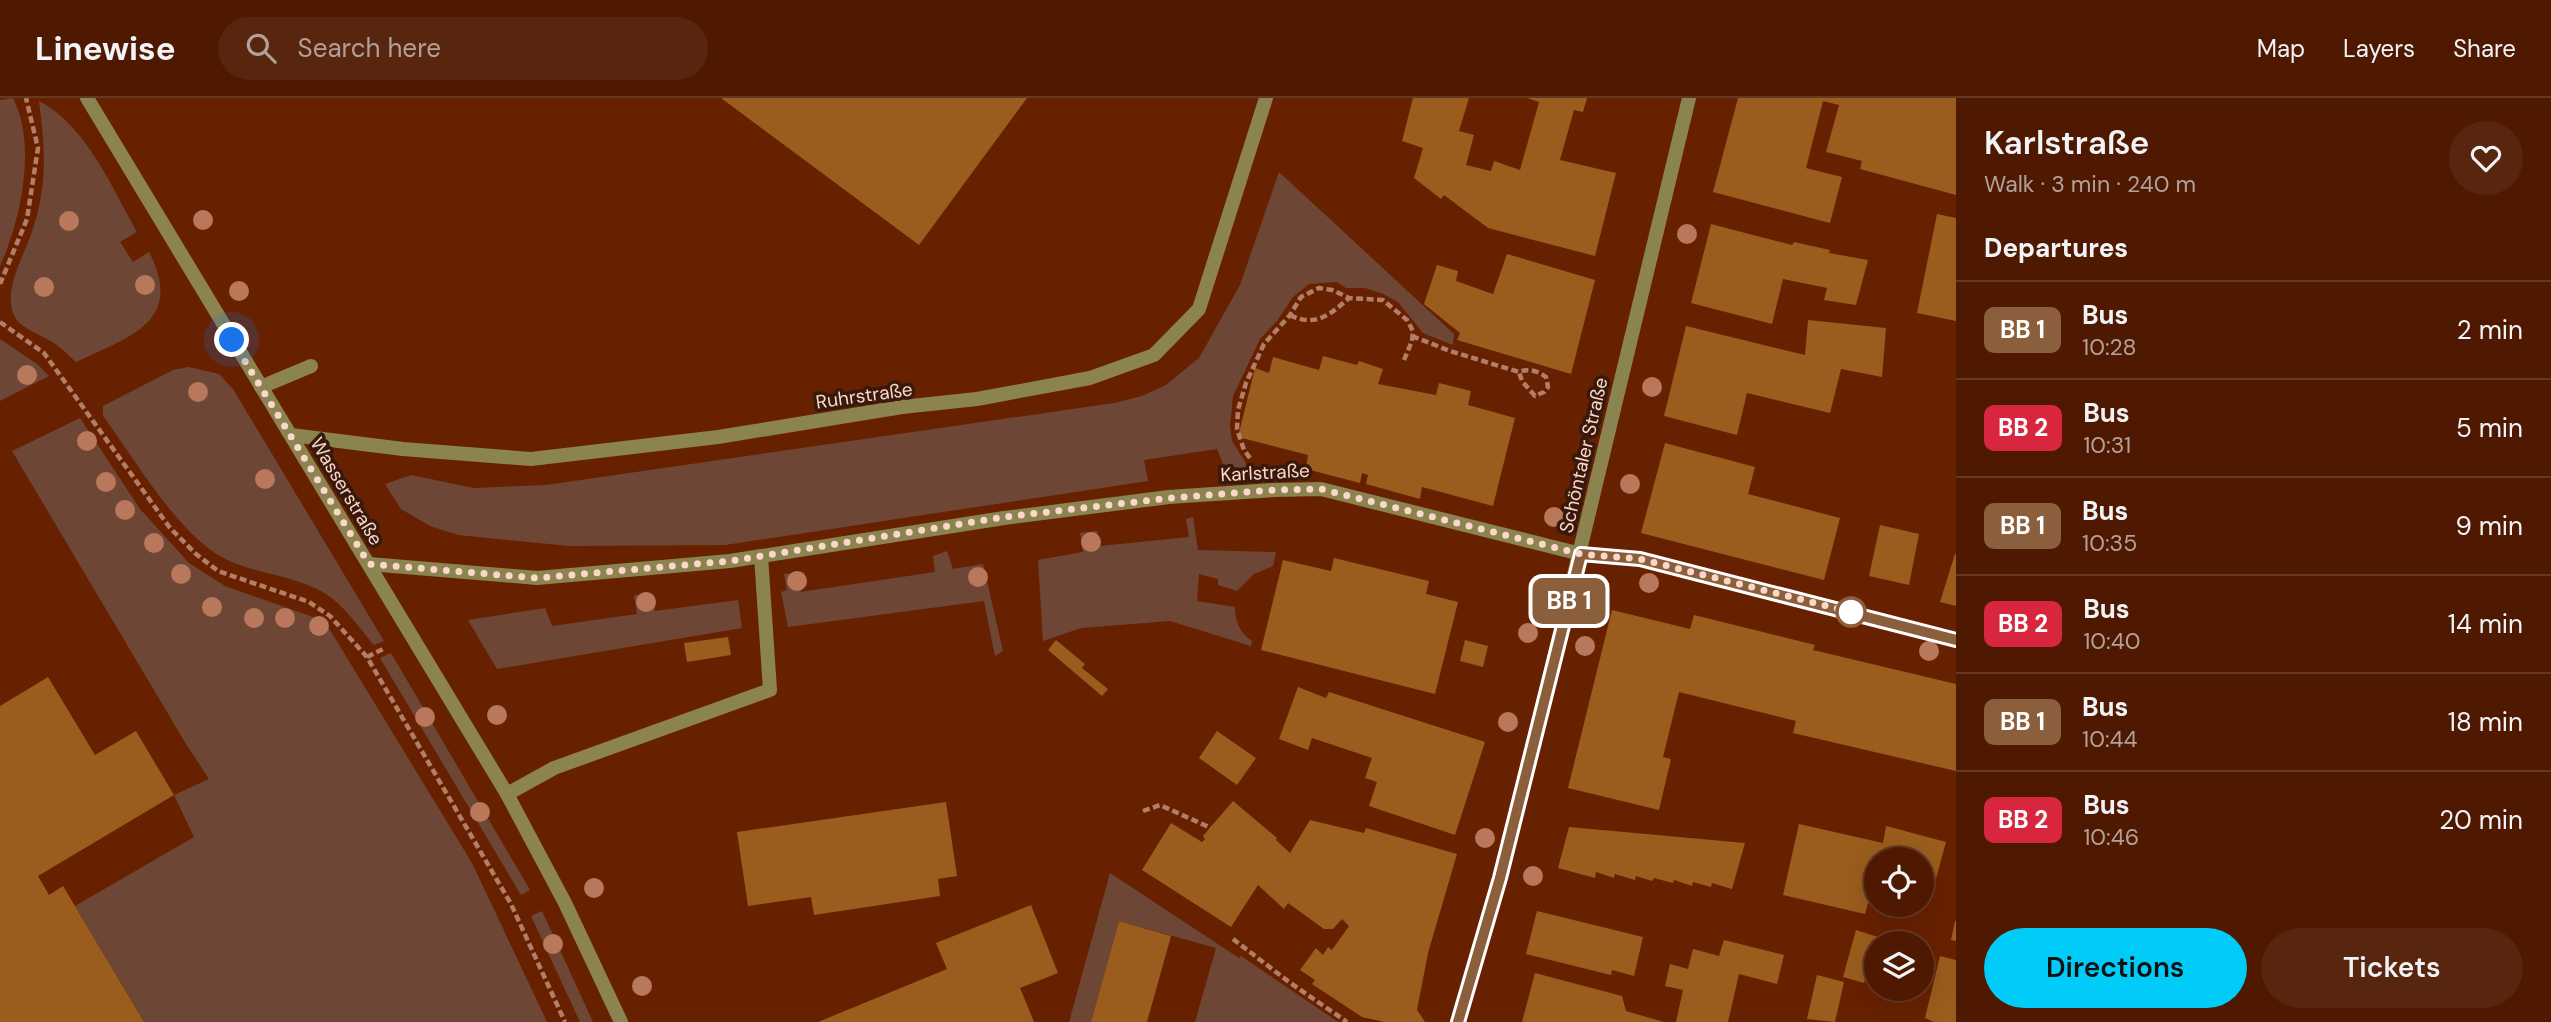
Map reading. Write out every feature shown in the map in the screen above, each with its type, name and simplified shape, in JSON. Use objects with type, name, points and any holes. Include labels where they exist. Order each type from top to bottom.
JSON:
[{"type":"street","name":"Wasserstraße","points":[[87,98],[507,794],[565,903],[621,1022]]},
{"type":"street","name":"Ruhrstraße","points":[[290,435],[404,449],[531,459],[718,437],[902,407],[977,399],[1090,378],[1154,355],[1199,309],[1266,98]]},
{"type":"street","name":"Schöntaler Straße","points":[[1458,1022],[1500,878],[1581,554],[1590,504],[1689,98]]},
{"type":"street","points":[[261,387],[311,366]]},
{"type":"street","name":"Karlstraße","points":[[369,564],[537,578],[730,561],[1004,517],[1187,496],[1321,489],[1581,554],[1640,559],[1956,640]]},
{"type":"street","points":[[507,794],[554,768],[770,690],[768,628],[761,556]]},
{"type":"path","points":[[0,284],[27,219],[38,148],[26,98]]},
{"type":"path","points":[[1274,490],[1244,450],[1237,429],[1238,410],[1259,354],[1290,316],[1301,297],[1319,288],[1332,290],[1349,298],[1383,300],[1407,320],[1413,331],[1404,360]]},
{"type":"path","points":[[1290,316],[1309,322],[1317,320],[1334,311],[1349,298]]},
{"type":"path","points":[[0,322],[44,353],[170,528],[196,555],[218,570],[309,602],[330,616],[367,657],[511,904],[565,1022]]},
{"type":"path","points":[[1412,336],[1519,372],[1526,369],[1540,372],[1546,377],[1548,387],[1535,396],[1528,390],[1519,372]]},
{"type":"path","points":[[1143,811],[1160,805],[1168,807],[1211,828]]},
{"type":"path","points":[[1233,939],[1347,1022]]},
{"type":"shaded area","points":[[13,98],[24,137],[25,159],[20,205],[0,266],[0,100]]},
{"type":"shaded area","points":[[39,101],[71,125],[84,141],[137,232],[120,242],[133,262],[149,252],[158,276],[160,295],[156,311],[146,324],[132,335],[76,362],[55,344],[19,323],[12,308],[12,286],[33,229],[41,196],[44,150]]},
{"type":"shaded area","points":[[1279,172],[1454,334],[1453,345],[1423,333],[1398,302],[1383,294],[1365,288],[1346,288],[1337,282],[1309,284],[1293,297],[1277,321],[1260,339],[1233,396],[1230,426],[1232,441],[1249,468],[1227,474],[1217,449],[1144,460],[1148,481],[725,545],[569,546],[458,535],[430,526],[401,509],[385,484],[411,475],[474,488],[546,485],[1114,403],[1142,396],[1166,385],[1199,358],[1240,285]]},
{"type":"shaded area","points":[[0,339],[37,364],[49,376],[0,401]]},
{"type":"shaded area","points":[[189,367],[219,374],[233,389],[384,641],[374,645],[326,594],[299,582],[242,566],[215,553],[199,541],[169,508],[103,416],[103,406],[173,370]]},
{"type":"shaded area","points":[[80,418],[140,509],[189,563],[225,586],[313,617],[330,630],[472,863],[547,1022],[144,1022],[75,906],[194,837],[174,795],[209,779],[12,451]]},
{"type":"shaded area","points":[[1193,517],[1198,550],[1276,552],[1273,566],[1254,574],[1237,591],[1218,585],[1218,579],[1199,574],[1197,601],[1235,607],[1239,627],[1252,641],[1251,646],[1170,621],[1081,628],[1043,641],[1038,560],[1083,552],[1080,533],[1097,531],[1100,546],[1189,537],[1186,519]]},
{"type":"shaded area","points":[[947,551],[953,569],[983,564],[1003,651],[995,656],[984,601],[788,627],[781,592],[787,590],[784,574],[804,572],[804,587],[800,592],[935,572],[933,556]]},
{"type":"shaded area","points":[[653,594],[655,611],[738,600],[742,628],[497,669],[468,620],[545,608],[552,626],[637,614],[634,595]]},
{"type":"shaded area","points":[[391,653],[530,890],[521,895],[380,658]]},
{"type":"shaded area","points":[[1110,873],[1239,958],[1241,956],[1338,1022],[1195,1022],[1216,948],[1119,921],[1091,1022],[1069,1022]]},
{"type":"shaded area","points":[[542,911],[593,1022],[580,1022],[531,916]]},
{"type":"building","points":[[721,98],[1027,98],[919,245]]},
{"type":"building","points":[[1413,98],[1469,98],[1459,131],[1474,135],[1466,165],[1491,171],[1494,161],[1520,170],[1539,102],[1527,98],[1587,98],[1583,112],[1574,110],[1560,160],[1616,173],[1595,256],[1488,228],[1444,195],[1441,199],[1414,178],[1423,148],[1402,141]]},
{"type":"building","points":[[1738,98],[1956,98],[1956,195],[1860,169],[1862,161],[1826,152],[1839,105],[1823,101],[1806,168],[1842,177],[1830,223],[1713,192]]},
{"type":"building","points":[[1937,214],[1956,218],[1956,321],[1917,313]]},
{"type":"building","points":[[1711,224],[1792,245],[1794,242],[1830,250],[1829,253],[1868,260],[1856,305],[1824,300],[1827,288],[1783,279],[1772,324],[1691,303]]},
{"type":"building","points":[[1507,254],[1595,280],[1571,374],[1457,340],[1460,333],[1424,304],[1437,265],[1458,271],[1456,281],[1493,294]]},
{"type":"building","points":[[1808,320],[1886,328],[1882,377],[1841,369],[1830,413],[1747,393],[1737,435],[1664,416],[1686,326],[1805,355]]},
{"type":"building","points":[[1323,356],[1357,365],[1359,361],[1383,369],[1378,384],[1436,395],[1439,383],[1471,391],[1468,405],[1515,418],[1493,506],[1422,487],[1420,499],[1366,484],[1368,475],[1362,473],[1360,483],[1306,469],[1308,455],[1238,437],[1255,368],[1269,373],[1273,357],[1319,370]]},
{"type":"building","points":[[1665,443],[1755,467],[1748,494],[1840,518],[1824,580],[1641,533]]},
{"type":"building","points":[[1880,525],[1919,534],[1909,585],[1869,576]]},
{"type":"building","points":[[1956,554],[1956,606],[1940,602]]},
{"type":"building","points":[[1334,558],[1429,581],[1426,594],[1458,602],[1435,694],[1261,650],[1283,560],[1331,571]]},
{"type":"building","points":[[1612,610],[1690,629],[1694,615],[1815,645],[1813,650],[1956,684],[1956,771],[1793,733],[1796,721],[1679,692],[1663,757],[1671,759],[1659,810],[1568,788]]},
{"type":"building","points":[[728,637],[731,655],[687,662],[684,643]]},
{"type":"building","points":[[1056,640],[1085,664],[1082,668],[1108,689],[1102,696],[1048,650]]},
{"type":"building","points":[[1465,640],[1488,646],[1483,667],[1460,661]]},
{"type":"building","points":[[48,677],[95,755],[136,731],[174,795],[38,876],[49,895],[63,886],[144,1022],[0,1022],[0,706]]},
{"type":"building","points":[[1298,687],[1326,698],[1329,692],[1485,742],[1455,835],[1369,806],[1377,782],[1365,778],[1372,758],[1312,738],[1308,750],[1279,739]]},
{"type":"building","points":[[1217,731],[1256,758],[1237,785],[1199,758]]},
{"type":"building","points":[[1233,801],[1277,838],[1290,853],[1310,820],[1364,833],[1366,828],[1457,854],[1428,953],[1417,1010],[1425,1022],[1384,1022],[1362,1017],[1312,984],[1315,980],[1300,970],[1316,948],[1323,955],[1328,947],[1332,950],[1349,926],[1342,919],[1333,929],[1324,929],[1288,903],[1284,909],[1258,885],[1231,927],[1142,870],[1171,823],[1202,842],[1205,839],[1203,836]]},
{"type":"building","points":[[946,802],[957,876],[938,879],[940,896],[814,915],[811,897],[748,906],[737,832]]},
{"type":"building","points":[[1799,824],[1883,843],[1886,826],[1946,842],[1934,886],[1934,847],[1864,847],[1864,914],[1783,895]]},
{"type":"building","points":[[1569,827],[1745,843],[1732,889],[1712,883],[1711,887],[1693,882],[1692,886],[1674,880],[1673,883],[1654,878],[1652,881],[1636,876],[1635,880],[1615,874],[1614,878],[1596,872],[1595,878],[1558,868]]},
{"type":"building","points":[[1031,905],[1058,973],[1020,988],[1034,1022],[818,1022],[947,969],[936,943]]},
{"type":"building","points":[[1537,911],[1643,937],[1634,976],[1612,970],[1611,975],[1526,954]]},
{"type":"building","points":[[1119,921],[1171,936],[1147,1022],[1091,1022]]},
{"type":"building","points":[[1956,921],[1956,941],[1951,940]]},
{"type":"building","points":[[1856,930],[1864,933],[1864,983],[1843,977]]},
{"type":"building","points":[[1724,940],[1784,955],[1777,984],[1739,974],[1728,1022],[1676,1022],[1683,990],[1665,986],[1670,964],[1688,969],[1693,949],[1719,956]]},
{"type":"building","points":[[1940,956],[1956,960],[1956,1022],[1934,1022],[1925,1018],[1929,1001],[1934,1001],[1934,981]]},
{"type":"building","points":[[1535,973],[1622,996],[1626,1011],[1664,1022],[1522,1022]]},
{"type":"building","points":[[1817,975],[1844,982],[1835,1022],[1807,1019]]},
{"type":"bus line","points":[[1458,1022],[1500,878],[1581,554],[1640,559],[1956,640]]},
{"type":"route","points":[[232,340],[369,564],[537,578],[730,561],[1004,517],[1170,498],[1321,489],[1581,554],[1640,559],[1851,612]]}]
